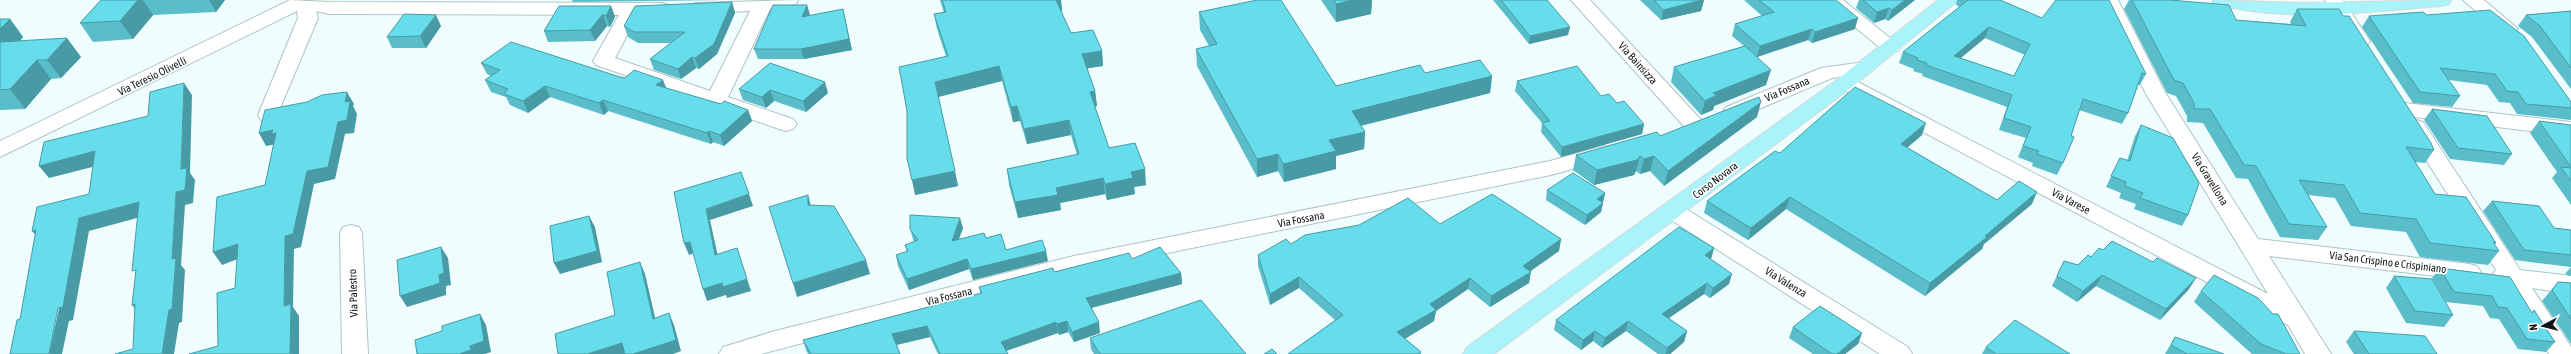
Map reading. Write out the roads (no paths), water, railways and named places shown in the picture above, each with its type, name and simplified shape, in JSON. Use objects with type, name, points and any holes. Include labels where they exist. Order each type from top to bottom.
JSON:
[{"type":"main road","name":"Corso Novara","points":[[1476,354],[1845,83],[1950,0]]},
{"type":"main road","points":[[2221,0],[2262,6],[2442,0]]},
{"type":"street","points":[[268,115],[308,18],[304,1],[329,8],[631,10],[762,5],[789,0]]},
{"type":"street","name":"Via Bainsizza","points":[[1580,0],[1696,127]]},
{"type":"street","points":[[1831,0],[1890,47]]},
{"type":"street","points":[[2472,0],[2524,42]]},
{"type":"street","name":"Via Teresio Olivelli","points":[[0,151],[304,1]]},
{"type":"street","name":"Via Gravellona","points":[[2111,1],[2156,94],[2318,354]]},
{"type":"street","points":[[2337,4],[2370,57]]},
{"type":"street","points":[[716,100],[762,5]]},
{"type":"street","points":[[631,10],[603,61],[786,124]]},
{"type":"street","name":"Via Fossana","points":[[1673,133],[1696,127],[1828,72],[1864,68]]},
{"type":"street","name":"Via Varese","points":[[1845,83],[2298,320]]},
{"type":"street","points":[[2392,90],[2562,354]]},
{"type":"street","points":[[2405,110],[2571,129]]},
{"type":"street","name":"Via Fossana","points":[[732,354],[780,347],[1074,264],[1551,168],[1620,149]]},
{"type":"street","name":"Via Valenza","points":[[1673,210],[1898,354]]},
{"type":"street","name":"Via Palestro","points":[[352,233],[355,354]]},
{"type":"street","name":"Via San Crispino e Crispiniano","points":[[2252,246],[2571,285]]}]
